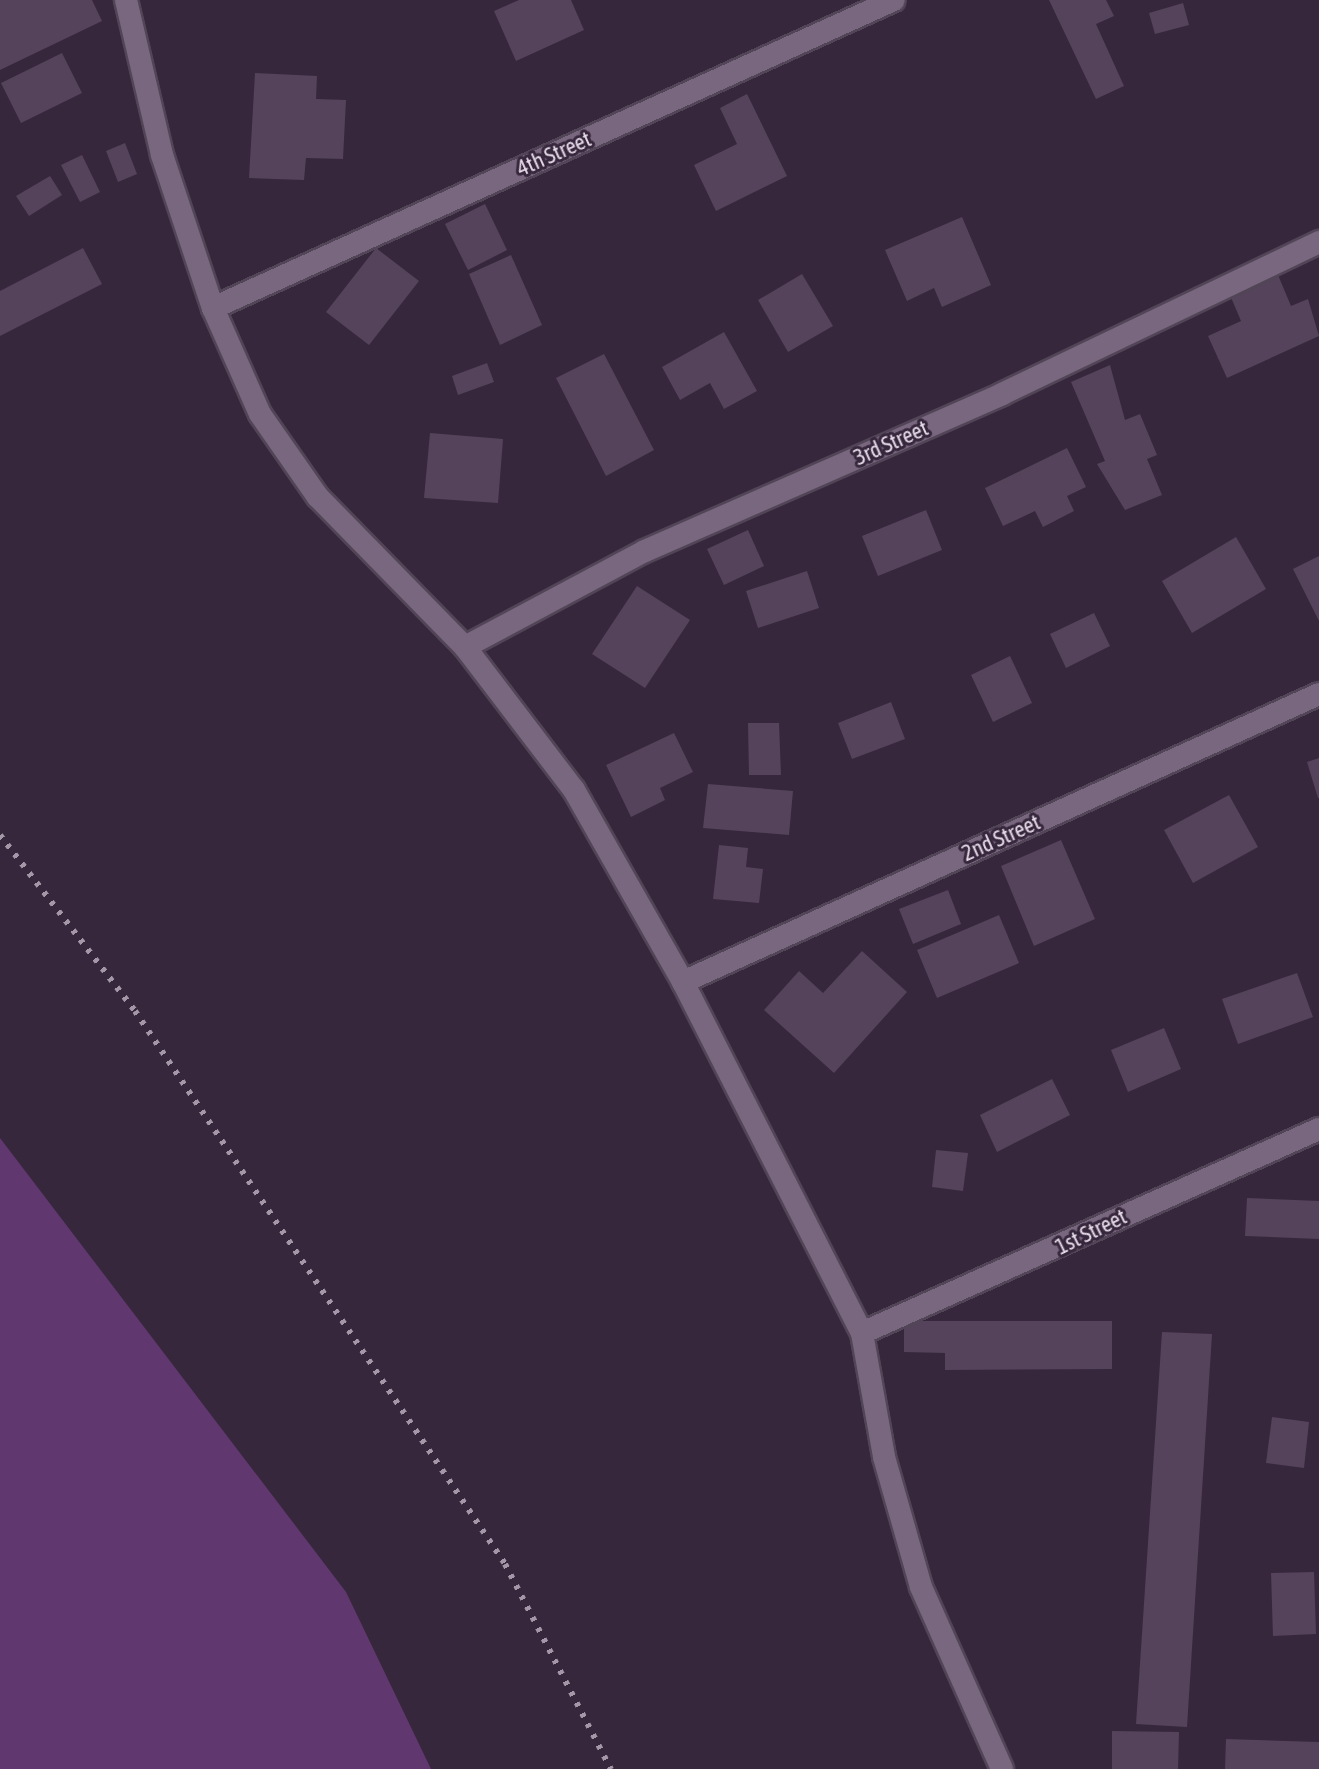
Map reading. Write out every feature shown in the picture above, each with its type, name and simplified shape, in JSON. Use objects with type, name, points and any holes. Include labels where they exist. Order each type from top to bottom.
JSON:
[{"type":"street","points":[[126,0],[162,155],[213,308],[260,414],[318,497],[465,647],[574,790],[683,982],[862,1333],[884,1457],[921,1587],[1002,1769]]},
{"type":"street","name":"4th Street","points":[[213,308],[894,0]]},
{"type":"street","name":"3rd Street","points":[[465,647],[645,551],[1002,394],[1319,242]]},
{"type":"street","name":"2nd Street","points":[[683,982],[1319,694]]},
{"type":"street","name":"1st Street","points":[[862,1333],[1319,1129]]},
{"type":"shaded area","points":[[0,1138],[346,1592],[431,1769],[0,1769]]},
{"type":"building","points":[[0,0],[92,0],[102,21],[0,70]]},
{"type":"building","points":[[519,0],[571,0],[584,30],[516,61],[494,11]]},
{"type":"building","points":[[1049,0],[1106,0],[1114,16],[1096,24],[1124,86],[1096,99]]},
{"type":"building","points":[[1183,3],[1189,25],[1155,34],[1149,13]]},
{"type":"building","points":[[62,53],[82,93],[21,123],[1,83]]},
{"type":"building","points":[[255,73],[317,76],[316,99],[346,100],[343,159],[306,158],[304,180],[249,178]]},
{"type":"building","points":[[747,94],[787,176],[716,211],[694,165],[737,144],[720,108]]},
{"type":"building","points":[[125,143],[137,174],[118,182],[106,151]]},
{"type":"building","points":[[82,155],[100,192],[80,202],[61,165]]},
{"type":"building","points":[[50,176],[62,195],[29,216],[16,196]]},
{"type":"building","points":[[485,204],[507,250],[468,270],[445,224]]},
{"type":"building","points":[[962,217],[991,285],[942,307],[934,288],[907,301],[885,250]]},
{"type":"building","points":[[83,248],[102,284],[0,336],[0,291]]},
{"type":"building","points":[[376,248],[419,281],[369,345],[326,312]]},
{"type":"building","points":[[511,255],[542,325],[500,345],[469,274]]},
{"type":"building","points":[[802,274],[833,326],[788,352],[758,300]]},
{"type":"building","points":[[1278,275],[1291,306],[1308,299],[1319,336],[1227,378],[1208,336],[1241,321],[1230,295]]},
{"type":"building","points":[[724,332],[757,391],[724,409],[710,383],[680,400],[662,367]]},
{"type":"building","points":[[604,354],[654,450],[606,476],[556,378]]},
{"type":"building","points":[[487,363],[494,382],[458,395],[452,376]]},
{"type":"building","points":[[1110,365],[1125,420],[1140,414],[1157,455],[1147,459],[1162,495],[1125,510],[1097,464],[1105,461],[1071,382]]},
{"type":"building","points":[[430,433],[503,439],[498,503],[424,498]]},
{"type":"building","points":[[1067,448],[1086,487],[1067,496],[1074,511],[1043,527],[1035,511],[1003,526],[985,488]]},
{"type":"building","points":[[926,510],[942,550],[878,576],[862,536]]},
{"type":"building","points":[[748,530],[764,566],[724,585],[707,549]]},
{"type":"building","points":[[1236,537],[1266,589],[1192,633],[1162,581]]},
{"type":"building","points":[[1319,556],[1319,621],[1293,569]]},
{"type":"building","points":[[807,571],[819,608],[758,628],[746,591]]},
{"type":"building","points":[[637,586],[690,620],[645,688],[592,654]]},
{"type":"building","points":[[1094,613],[1110,646],[1066,668],[1050,634]]},
{"type":"building","points":[[1010,656],[1032,703],[993,722],[971,675]]},
{"type":"building","points":[[891,702],[905,739],[852,759],[838,723]]},
{"type":"building","points":[[748,723],[779,723],[781,775],[749,775]]},
{"type":"building","points":[[674,733],[693,772],[660,788],[665,800],[631,817],[606,765]]},
{"type":"building","points":[[1319,758],[1319,798],[1318,798],[1307,762]]},
{"type":"building","points":[[708,784],[793,791],[789,835],[703,828]]},
{"type":"building","points":[[1229,795],[1258,847],[1193,883],[1164,830]]},
{"type":"building","points":[[1061,840],[1095,919],[1034,946],[1001,866]]},
{"type":"building","points":[[719,845],[748,848],[746,867],[763,869],[759,903],[713,899]]},
{"type":"building","points":[[948,890],[961,924],[913,944],[899,909]]},
{"type":"building","points":[[999,915],[1019,963],[937,998],[917,950]]},
{"type":"building","points":[[862,951],[907,992],[834,1073],[764,1010],[799,971],[823,993]]},
{"type":"building","points":[[1297,973],[1313,1017],[1238,1044],[1222,999]]},
{"type":"building","points":[[1164,1028],[1181,1069],[1128,1092],[1111,1050]]},
{"type":"building","points":[[1052,1079],[1070,1115],[997,1152],[980,1115]]},
{"type":"building","points":[[936,1150],[968,1153],[963,1191],[932,1187]]},
{"type":"building","points":[[1247,1198],[1319,1201],[1319,1239],[1245,1236]]},
{"type":"building","points":[[904,1321],[1112,1321],[1112,1369],[945,1370],[945,1353],[904,1352]]},
{"type":"building","points":[[1162,1332],[1212,1334],[1187,1727],[1136,1724]]},
{"type":"building","points":[[1272,1417],[1309,1422],[1304,1468],[1266,1463]]},
{"type":"building","points":[[1314,1572],[1316,1634],[1273,1636],[1271,1573]]},
{"type":"building","points":[[1112,1731],[1179,1732],[1178,1769],[1112,1769]]},
{"type":"building","points":[[1226,1739],[1319,1742],[1319,1769],[1225,1769]]},
{"type":"railway","points":[[0,835],[135,1011],[505,1564],[611,1769]]}]
